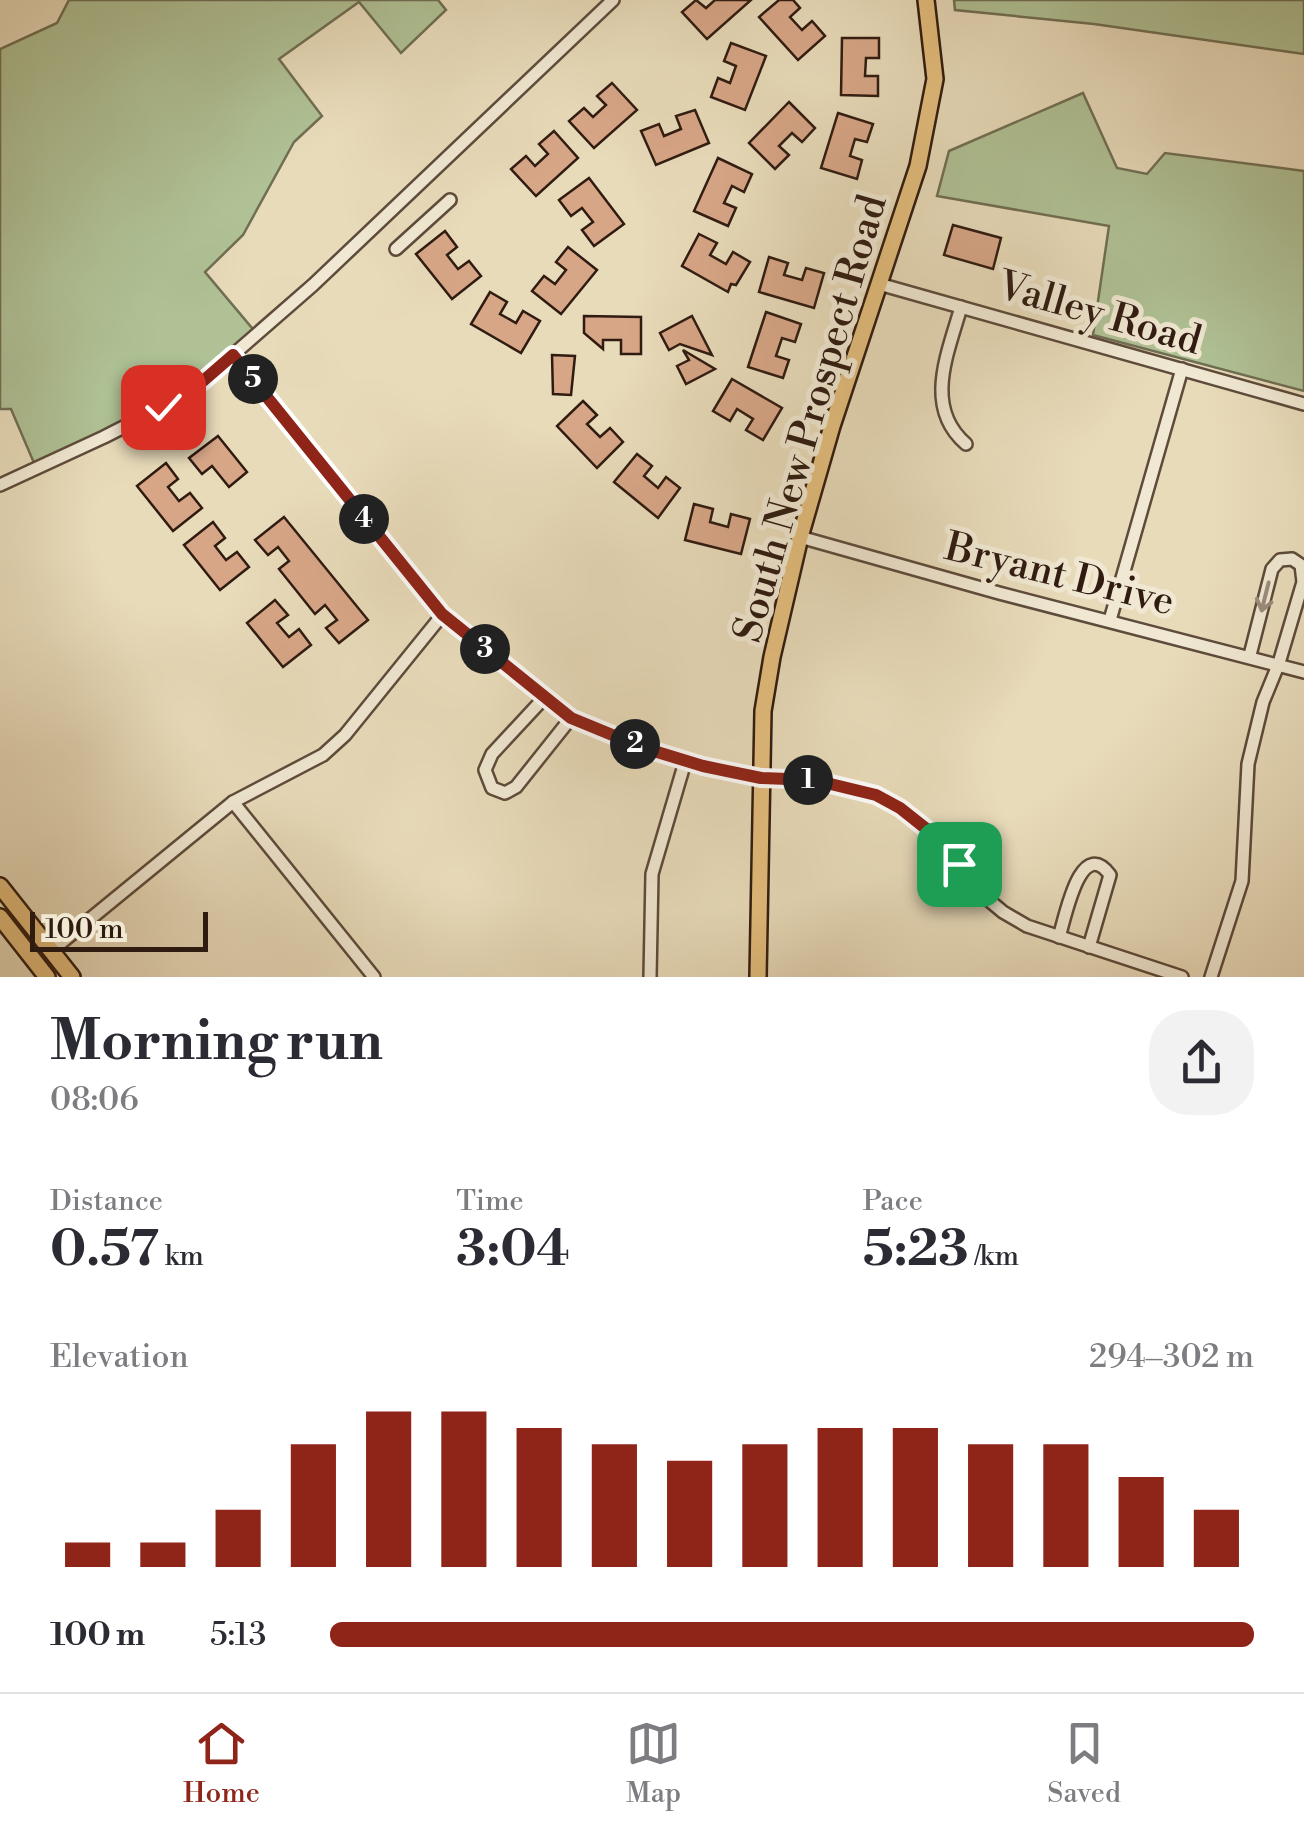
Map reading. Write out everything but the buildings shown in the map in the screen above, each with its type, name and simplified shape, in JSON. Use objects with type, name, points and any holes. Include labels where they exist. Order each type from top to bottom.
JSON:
[{"type":"main road","name":"South New Prospect Road","points":[[758,977],[763,712],[772,658],[800,537],[918,166],[932,102],[935,60],[926,0]]},
{"type":"main road","points":[[0,886],[72,977]]},
{"type":"main road","points":[[0,917],[48,977]]},
{"type":"street","points":[[0,485],[163,407],[203,381],[313,285],[613,0]]},
{"type":"street","points":[[396,249],[450,200]]},
{"type":"street","name":"Valley Road","points":[[879,284],[1304,404]]},
{"type":"street","points":[[962,306],[941,391],[946,421],[966,444]]},
{"type":"street","points":[[233,355],[442,614],[571,718],[685,762],[761,778],[848,786],[876,795],[929,831],[985,897],[1026,926],[1182,977]]},
{"type":"street","points":[[1110,620],[1182,369]]},
{"type":"street","name":"Bryant Drive","points":[[800,537],[1000,594],[1304,672]]},
{"type":"street","points":[[1211,977],[1242,881],[1248,764],[1304,576],[1301,565],[1292,559],[1280,560],[1272,569],[1250,656]]},
{"type":"street","points":[[51,950],[233,802],[303,767],[345,735],[442,614]]},
{"type":"street","points":[[544,698],[492,754],[485,770],[492,788],[505,793],[516,787],[571,718]]},
{"type":"street","points":[[650,977],[652,874],[685,762]]},
{"type":"street","points":[[233,802],[374,977]]},
{"type":"street","points":[[1059,937],[1079,874],[1093,864],[1110,875],[1090,947]]},
{"type":"green space","points":[[69,0],[438,0],[446,10],[401,53],[359,2],[279,59],[322,116],[294,142],[243,235],[205,272],[257,334],[232,357],[37,470],[11,409],[0,409],[0,49],[57,23]]},
{"type":"green space","points":[[954,0],[1304,0],[1304,54],[1094,24],[955,10]]},
{"type":"green space","points":[[1083,93],[1117,168],[1147,174],[1165,153],[1304,171],[1304,391],[1093,335],[1109,226],[937,196],[949,151]]},
{"type":"route","points":[[163,407],[233,355],[442,614],[571,718],[685,762],[761,778],[814,780],[876,795],[929,831],[959,864]]}]
